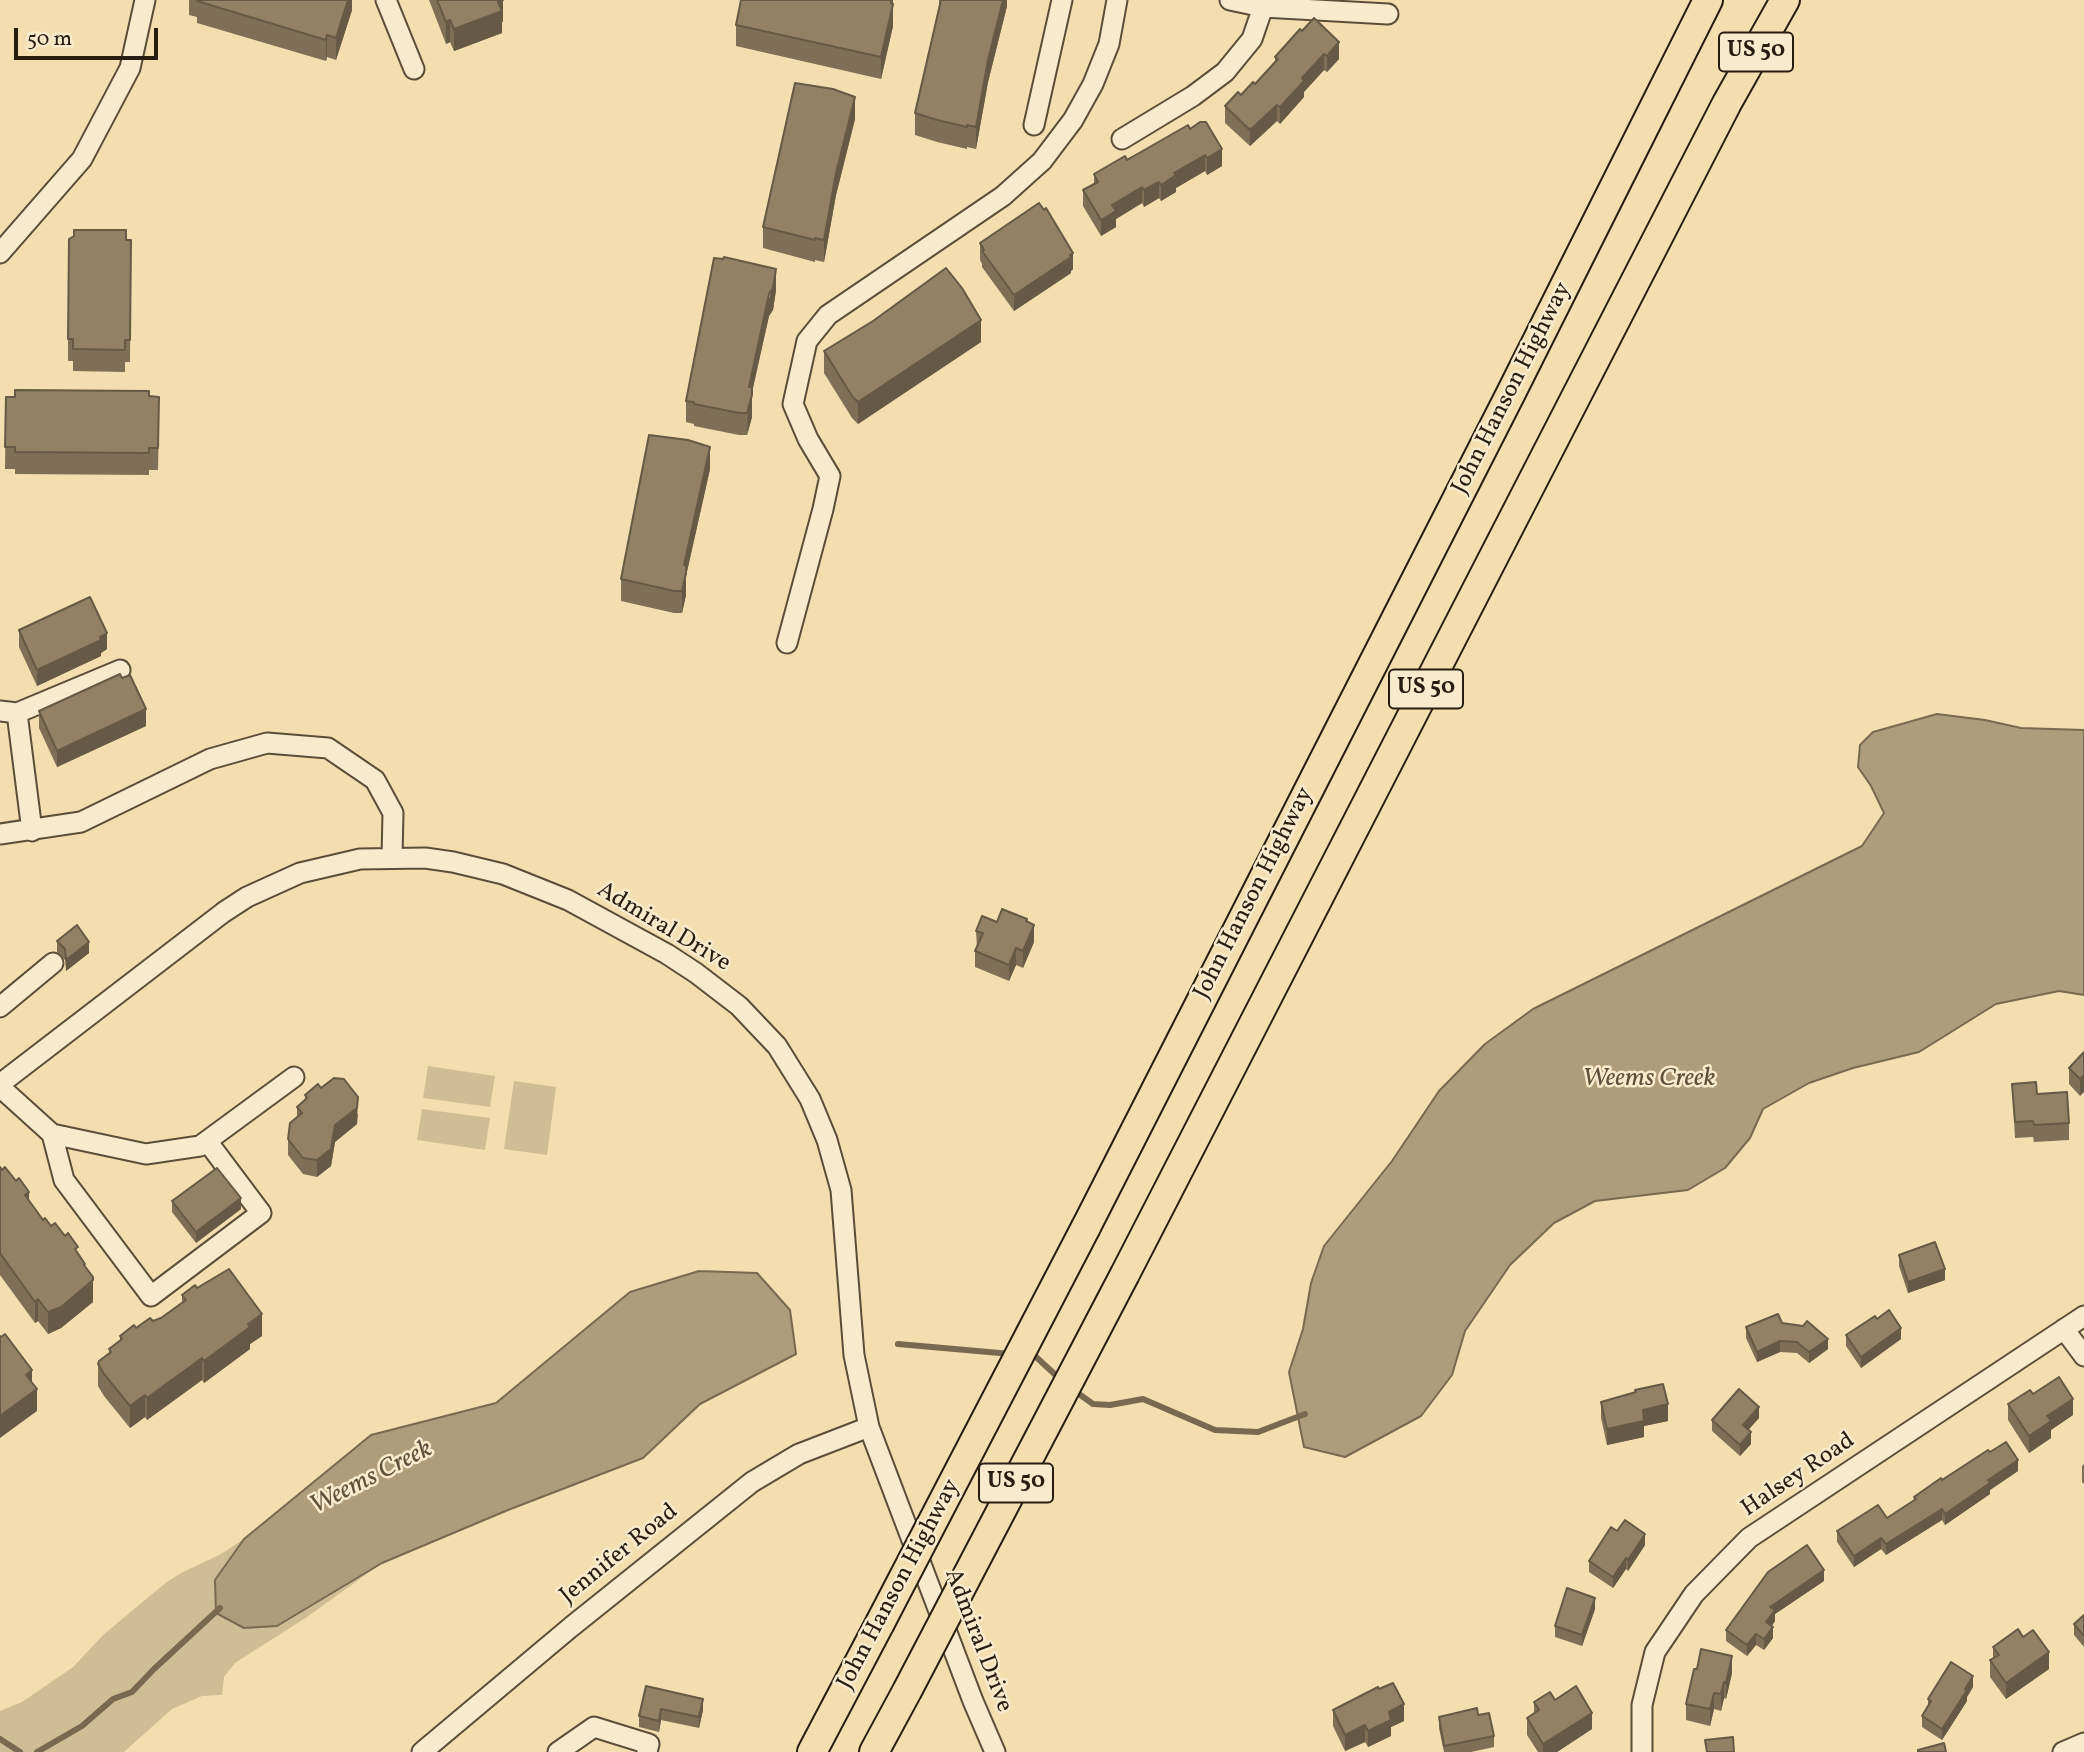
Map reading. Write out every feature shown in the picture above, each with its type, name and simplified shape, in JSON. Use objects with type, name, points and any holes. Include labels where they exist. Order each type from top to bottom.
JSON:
[{"type":"highway","name":"John Hanson Highway","points":[[812,1752],[1086,1227],[1711,0]]},
{"type":"highway","name":"US 50","points":[[874,1752],[1125,1274],[1727,103],[1785,0]]},
{"type":"highway","points":[[1727,103],[1793,0]]},
{"type":"street","points":[[0,253],[82,159],[130,68],[145,0]]},
{"type":"street","points":[[386,0],[414,69]]},
{"type":"street","points":[[1034,125],[1062,0]]},
{"type":"street","points":[[787,643],[824,509],[830,476],[808,439],[793,404],[807,341],[828,316],[1003,196],[1042,161],[1073,120],[1093,84],[1109,44],[1117,0]]},
{"type":"street","points":[[1230,0],[1264,7],[1388,14]]},
{"type":"street","points":[[1122,139],[1193,96],[1225,72],[1252,39],[1264,7]]},
{"type":"street","points":[[32,831],[8,712],[120,670]]},
{"type":"street","points":[[0,834],[80,822],[210,760],[267,743],[327,748],[375,780],[393,813],[392,857]]},
{"type":"street","name":"Admiral Drive","points":[[0,1086],[223,912],[247,897],[290,877],[328,865],[360,859],[425,858],[481,868],[568,900],[696,972],[739,1006],[777,1046],[810,1100],[835,1164],[844,1214],[854,1355],[869,1427],[995,1752]]},
{"type":"street","points":[[0,1007],[53,963]]},
{"type":"street","points":[[0,1086],[52,1134],[146,1154],[200,1146],[295,1077]]},
{"type":"street","points":[[52,1134],[64,1180],[151,1296],[261,1213],[207,1141]]},
{"type":"street","name":"Halsey Road","points":[[1642,1752],[1643,1705],[1655,1652],[1694,1594],[1749,1538],[2084,1316]]},
{"type":"street","points":[[2064,1329],[2084,1356]]},
{"type":"street","name":"Jennifer Road","points":[[422,1752],[580,1618],[752,1482],[799,1454],[869,1427]]},
{"type":"street","points":[[558,1752],[594,1727],[649,1744],[647,1752]]},
{"type":"street","points":[[2063,1752],[2084,1743]]},
{"type":"shaded area","points":[[428,1066],[495,1076],[490,1107],[423,1098]]},
{"type":"shaded area","points":[[514,1081],[556,1087],[547,1155],[504,1149]]},
{"type":"shaded area","points":[[422,1109],[490,1118],[485,1150],[417,1140]]},
{"type":"shaded area","points":[[244,1539],[215,1581],[216,1613],[277,1626],[382,1563],[307,1617],[235,1663],[224,1677],[222,1695],[202,1696],[172,1709],[124,1752],[0,1752],[0,1711],[22,1702],[73,1667],[103,1635],[163,1585]]},
{"type":"water","name":"Weems Creek","points":[[1937,714],[2021,728],[2084,730],[2084,995],[2059,991],[1996,1004],[1919,1052],[1853,1068],[1809,1083],[1763,1109],[1750,1138],[1725,1168],[1688,1190],[1595,1201],[1554,1223],[1510,1265],[1465,1331],[1452,1375],[1421,1416],[1345,1457],[1304,1447],[1289,1372],[1303,1329],[1311,1283],[1324,1246],[1392,1161],[1439,1091],[1485,1044],[1533,1009],[1862,846],[1884,813],[1858,767],[1860,745],[1873,732]]},
{"type":"water","points":[[699,1271],[757,1273],[790,1310],[796,1354],[700,1404],[643,1458],[508,1510],[382,1563],[277,1626],[244,1628],[216,1613],[215,1580],[244,1539],[371,1435],[496,1403],[630,1292]]},
{"type":"building","points":[[198,0],[348,0],[336,38],[327,35],[326,40]]},
{"type":"building","points":[[437,0],[503,0],[498,2],[502,11],[454,29],[450,20],[446,22]]},
{"type":"building","points":[[741,0],[892,0],[893,4],[881,57],[736,25]]},
{"type":"building","points":[[941,0],[1003,0],[988,60],[976,127],[915,113]]},
{"type":"building","points":[[1314,18],[1339,42],[1302,78],[1304,81],[1280,107],[1277,105],[1250,130],[1225,106],[1238,92],[1241,95],[1253,82],[1255,84],[1300,29],[1302,31]]},
{"type":"building","points":[[795,83],[833,89],[855,97],[836,173],[824,240],[763,227]]},
{"type":"building","points":[[1200,122],[1206,122],[1222,149],[1207,158],[1205,155],[1174,173],[1176,175],[1161,185],[1159,182],[1144,190],[1142,187],[1112,205],[1116,211],[1101,220],[1083,190],[1098,182],[1094,174],[1125,156],[1127,160],[1188,125],[1190,129]]},
{"type":"building","points":[[1039,203],[1044,210],[1046,208],[1073,253],[1014,295],[982,251],[984,250],[980,243]]},
{"type":"building","points":[[74,230],[126,230],[126,240],[131,240],[130,340],[125,340],[125,350],[73,349],[73,339],[68,339],[69,239],[74,236]]},
{"type":"building","points":[[724,257],[776,269],[749,387],[752,387],[752,395],[747,413],[686,401],[714,258]]},
{"type":"building","points":[[946,268],[962,288],[981,320],[858,402],[824,351],[873,321]]},
{"type":"building","points":[[15,390],[149,391],[149,396],[159,397],[158,448],[149,448],[149,453],[15,452],[15,447],[5,447],[6,397],[15,397]]},
{"type":"building","points":[[649,435],[688,440],[710,447],[684,565],[686,573],[682,591],[621,579]]},
{"type":"building","points":[[90,597],[107,633],[100,637],[101,640],[37,670],[19,630]]},
{"type":"building","points":[[120,674],[122,678],[130,675],[146,709],[57,751],[39,711]]},
{"type":"building","points":[[1002,909],[1027,919],[1026,921],[1034,925],[1023,951],[1016,948],[1009,965],[975,951],[983,933],[976,931],[982,916],[997,922]]},
{"type":"building","points":[[77,925],[89,942],[66,960],[65,949],[57,941]]},
{"type":"building","points":[[2084,1052],[2084,1075],[2080,1079],[2069,1068]]},
{"type":"building","points":[[334,1078],[344,1079],[358,1097],[357,1108],[335,1125],[331,1149],[317,1160],[303,1158],[288,1139],[290,1123],[302,1113],[297,1107],[307,1098],[305,1095],[318,1084],[321,1088]]},
{"type":"building","points":[[2036,1082],[2037,1094],[2067,1092],[2069,1123],[2034,1125],[2033,1121],[2015,1122],[2012,1084]]},
{"type":"building","points":[[0,1167],[2,1170],[5,1167],[16,1181],[19,1178],[29,1192],[25,1195],[43,1220],[45,1218],[51,1226],[55,1223],[65,1236],[68,1233],[93,1277],[93,1280],[61,1307],[48,1312],[38,1299],[35,1302],[0,1253]]},
{"type":"building","points":[[217,1168],[241,1198],[196,1232],[172,1201]]},
{"type":"building","points":[[1935,1242],[1945,1269],[1908,1282],[1899,1255]]},
{"type":"building","points":[[229,1269],[262,1314],[248,1324],[250,1327],[204,1361],[202,1358],[147,1398],[145,1395],[130,1406],[104,1374],[99,1361],[122,1339],[120,1336],[134,1325],[136,1328],[150,1318],[153,1321],[161,1318],[186,1300],[182,1295],[195,1285],[197,1288]]},
{"type":"building","points":[[1889,1310],[1901,1328],[1861,1357],[1846,1335]]},
{"type":"building","points":[[1778,1314],[1782,1323],[1803,1326],[1807,1321],[1828,1339],[1809,1352],[1797,1342],[1780,1341],[1757,1352],[1746,1327]]},
{"type":"building","points":[[5,1334],[32,1370],[26,1375],[37,1389],[0,1416],[0,1336]]},
{"type":"building","points":[[2059,1377],[2073,1399],[2047,1416],[2051,1421],[2029,1436],[2008,1404],[2030,1390],[2033,1394]]},
{"type":"building","points":[[1663,1384],[1668,1404],[1643,1410],[1644,1421],[1607,1429],[1601,1402]]},
{"type":"building","points":[[1739,1389],[1759,1407],[1743,1425],[1751,1432],[1740,1445],[1712,1420]]},
{"type":"building","points":[[2006,1442],[2018,1460],[1945,1514],[1942,1509],[1886,1544],[1881,1538],[1854,1556],[1837,1531],[1878,1505],[1887,1518],[1941,1478],[1942,1480],[1988,1450],[1990,1452]]},
{"type":"building","points":[[1625,1520],[1645,1534],[1613,1577],[1589,1561],[1611,1527],[1617,1531]]},
{"type":"building","points":[[1807,1545],[1824,1570],[1770,1607],[1775,1610],[1766,1622],[1773,1627],[1764,1639],[1756,1634],[1747,1645],[1726,1630],[1768,1572]]},
{"type":"building","points":[[1567,1588],[1595,1598],[1582,1635],[1555,1626]]},
{"type":"building","points":[[2084,1615],[2084,1636],[2074,1624]]},
{"type":"building","points":[[2018,1629],[2023,1637],[2033,1630],[2049,1652],[2006,1683],[1990,1660],[1999,1655],[1993,1647]]},
{"type":"building","points":[[1701,1649],[1732,1656],[1726,1683],[1724,1682],[1721,1694],[1714,1693],[1710,1709],[1686,1704]]},
{"type":"building","points":[[1951,1662],[1973,1676],[1942,1729],[1922,1716],[1931,1701],[1928,1699]]},
{"type":"building","points":[[1393,1683],[1404,1704],[1389,1712],[1391,1720],[1368,1731],[1365,1725],[1345,1735],[1333,1710],[1378,1687],[1379,1689]]},
{"type":"building","points":[[646,1686],[703,1699],[699,1717],[661,1709],[659,1721],[639,1716]]},
{"type":"building","points":[[1576,1686],[1592,1713],[1543,1744],[1527,1718],[1539,1710],[1534,1702],[1550,1692],[1555,1700]]},
{"type":"building","points":[[1477,1708],[1478,1715],[1489,1713],[1494,1736],[1444,1746],[1439,1717]]},
{"type":"building","points":[[1733,1737],[1734,1752],[1707,1752],[1705,1740]]},
{"type":"building","points":[[1944,1743],[1946,1752],[1918,1752],[1918,1750]]},
{"type":"waterway","name":"Weems Creek","points":[[898,1344],[1011,1354]]},
{"type":"waterway","name":"Weems Creek","points":[[1029,1355],[1035,1356],[1061,1380]]},
{"type":"waterway","name":"Weems Creek","points":[[1072,1389],[1093,1404],[1110,1405],[1143,1399],[1215,1430],[1258,1432],[1305,1414]]},
{"type":"waterway","name":"Weems Creek","points":[[37,1752],[82,1726],[113,1699],[132,1692],[220,1608]]},
{"type":"waterway","name":"Weems Creek","points":[[0,1739],[20,1752]]}]
